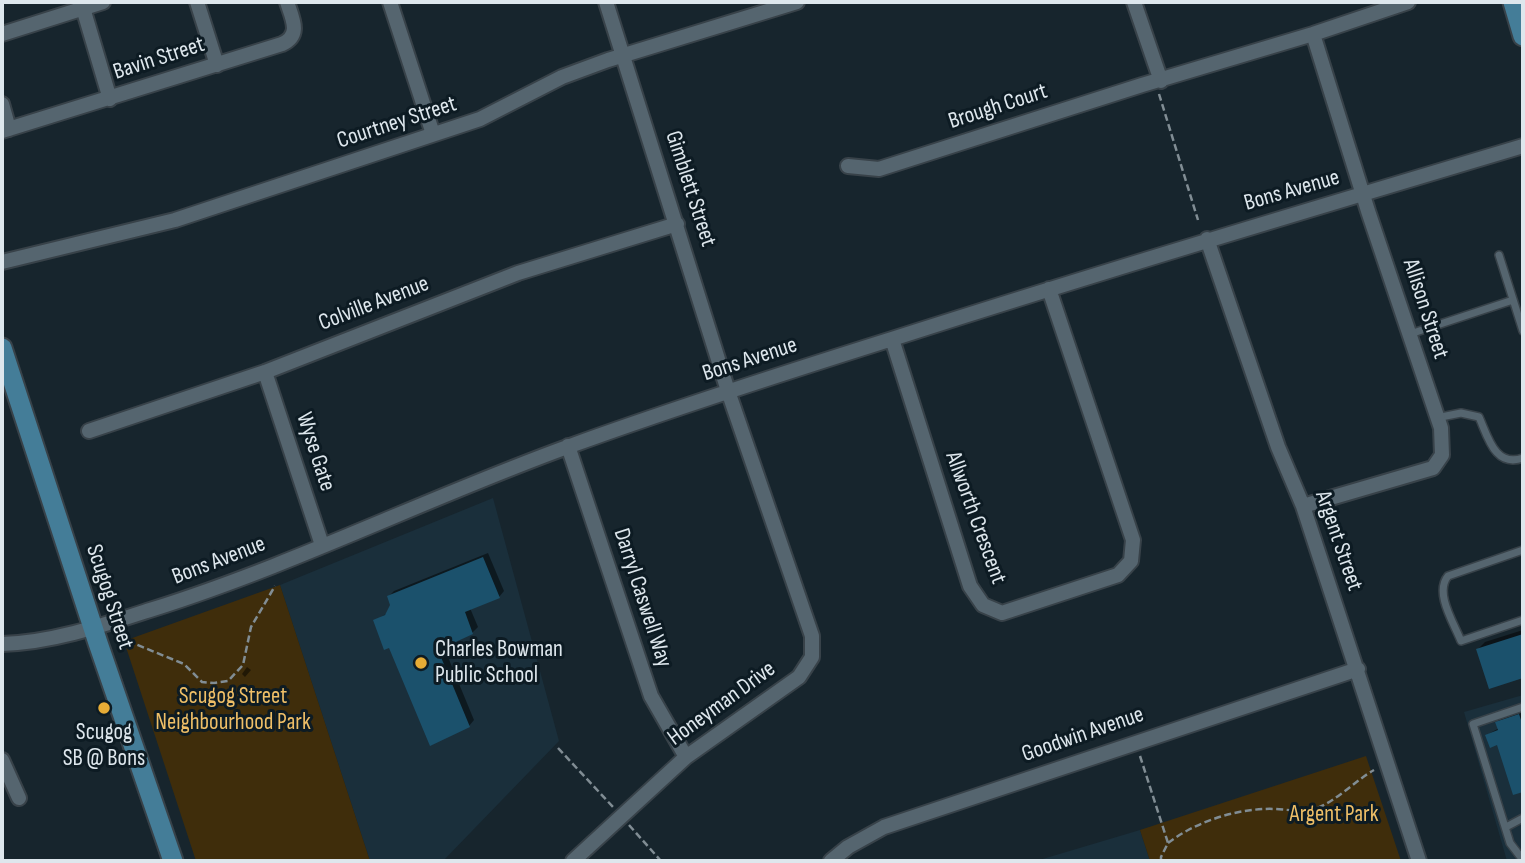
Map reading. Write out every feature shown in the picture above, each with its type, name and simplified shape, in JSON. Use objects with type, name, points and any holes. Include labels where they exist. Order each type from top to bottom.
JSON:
[{"type":"street","points":[[2,34],[103,2]]},
{"type":"street","points":[[197,2],[218,65]]},
{"type":"street","name":"Bavin Street","points":[[6,130],[289,41],[294,35],[295,27],[287,2]]},
{"type":"street","points":[[390,2],[433,134]]},
{"type":"street","name":"Gimblett Street","points":[[606,2],[728,391]]},
{"type":"street","points":[[1134,2],[1161,81]]},
{"type":"street","name":"Brough Court","points":[[848,166],[878,169],[1408,2]]},
{"type":"street","points":[[1513,2],[1523,36]]},
{"type":"street","name":"Courtney Street","points":[[2,262],[176,220],[480,119],[562,77],[787,3]]},
{"type":"street","points":[[82,8],[110,99]]},
{"type":"street","name":"Allison Street","points":[[1303,506],[1433,468],[1442,455],[1441,428],[1313,34]]},
{"type":"street","points":[[2,104],[6,130]]},
{"type":"street","name":"Bons Avenue","points":[[2,644],[46,639],[202,594],[568,446],[728,391],[1207,239],[1523,146]]},
{"type":"street","name":"Colville Avenue","points":[[89,431],[265,372],[518,273],[677,224]]},
{"type":"street","name":"Argent Street","points":[[1207,239],[1278,447],[1303,506],[1419,861]]},
{"type":"street","name":"Allworth Crescent","points":[[891,339],[970,586],[983,605],[1002,613],[1118,575],[1131,561],[1132,540],[1049,289]]},
{"type":"street","name":"Scugog Street","points":[[2,348],[173,861]]},
{"type":"street","name":"Wyse Gate","points":[[265,372],[321,545]]},
{"type":"street","name":"Honeyman Drive","points":[[573,861],[686,757],[799,677],[812,657],[812,636],[728,391]]},
{"type":"street","name":"Darryl Caswell Way","points":[[568,446],[650,696],[686,757]]},
{"type":"street","name":"Goodwin Avenue","points":[[831,861],[852,853],[884,827],[1358,669]]},
{"type":"street","points":[[2,760],[19,798]]},
{"type":"lane","points":[[1499,255],[1523,331]]},
{"type":"lane","points":[[1409,334],[1513,300]]},
{"type":"lane","points":[[1436,418],[1461,413],[1479,417],[1493,450],[1500,457],[1515,461],[1523,458]]},
{"type":"lane","points":[[1523,550],[1448,576],[1443,582],[1442,592],[1461,641],[1523,620]]},
{"type":"lane","points":[[1523,707],[1473,724],[1510,843],[1523,860]]},
{"type":"lane","points":[[1506,827],[1523,818]]},
{"type":"path","points":[[1161,81],[1159,94],[1198,220]]},
{"type":"path","points":[[118,637],[184,664],[202,681],[228,681],[243,665],[251,627],[275,586]]},
{"type":"path","points":[[558,748],[662,861]]},
{"type":"path","points":[[1138,750],[1168,843]]},
{"type":"path","points":[[1161,861],[1168,843],[1190,828],[1262,808],[1313,809],[1374,770]]},
{"type":"shaded area","name":"Charles Bowman Public School","points":[[493,498],[559,741],[443,861],[370,861],[280,585]]},
{"type":"shaded area","points":[[1523,695],[1523,861],[1507,861],[1464,712]]},
{"type":"shaded area","points":[[1140,830],[1150,861],[1036,861]]},
{"type":"green space","name":"Scugog Street Neighbourhood Park","points":[[280,585],[370,861],[196,861],[124,641]]},
{"type":"green space","name":"Argent Park","points":[[1366,756],[1401,861],[1150,861],[1140,830]]},
{"type":"building","points":[[483,557],[500,598],[465,612],[473,634],[438,650],[470,727],[430,746],[389,648],[384,650],[373,620],[385,615],[390,605],[387,596]]},
{"type":"building","points":[[1523,634],[1523,678],[1489,689],[1476,649]]},
{"type":"building","points":[[1519,714],[1523,722],[1523,792],[1513,795],[1497,745],[1490,748],[1485,735],[1498,730],[1495,722]]},
{"type":"place","name":"Charles Bowman Public School","points":[[421,663]]},
{"type":"place","name":"Scugog SB @ Bons","points":[[104,708]]}]
